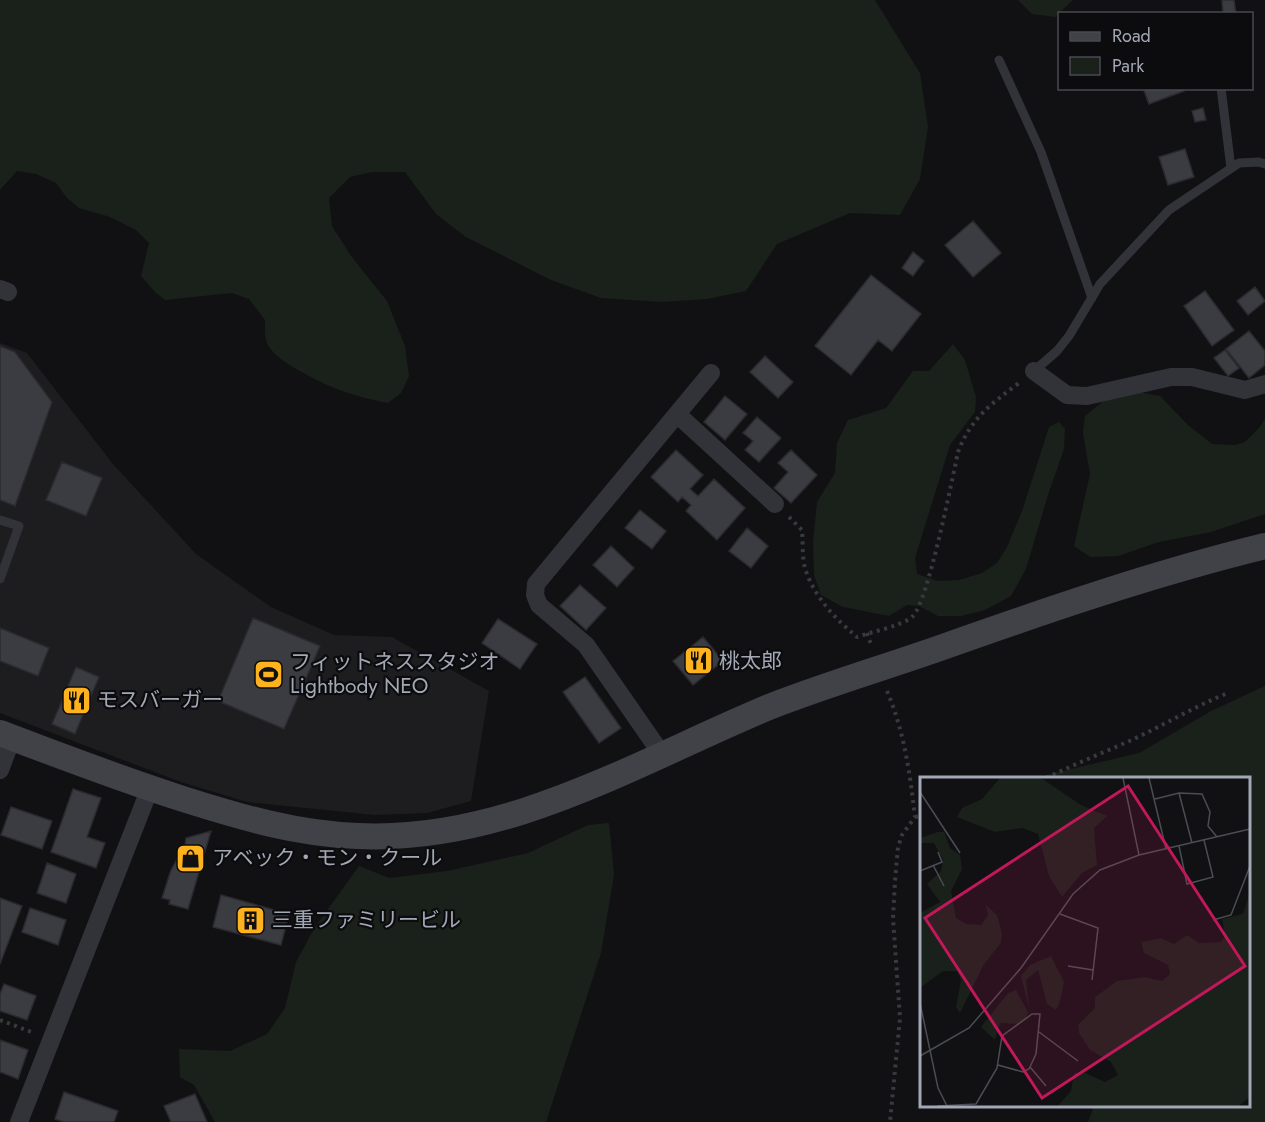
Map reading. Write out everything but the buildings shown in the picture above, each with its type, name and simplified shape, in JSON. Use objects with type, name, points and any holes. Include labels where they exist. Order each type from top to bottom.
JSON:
[{"type":"street","points":[[1034,371],[1067,395],[1087,396],[1171,377],[1192,377],[1245,390],[1265,384]]},
{"type":"street","points":[[663,756],[586,645],[538,605],[535,595],[536,584],[711,373]]},
{"type":"street","points":[[677,414],[775,504]]},
{"type":"street","points":[[0,770],[6,735],[150,788],[246,819],[306,832],[361,837],[435,833],[490,821],[547,804],[663,756],[770,707],[934,650],[1202,561],[1265,546]]},
{"type":"street","points":[[19,1122],[150,788]]},
{"type":"lane","points":[[999,60],[1041,152],[1092,298]]},
{"type":"lane","points":[[1221,90],[1231,168]]},
{"type":"lane","points":[[1034,371],[1063,344],[1100,284],[1169,210],[1239,163],[1265,164]]},
{"type":"lane","points":[[0,520],[20,526],[0,579]]},
{"type":"path","points":[[775,504],[802,530],[804,567],[812,586],[838,622],[856,637],[904,622],[914,616],[932,565],[963,439],[988,406],[1034,371]]},
{"type":"path","points":[[867,633],[873,650]]},
{"type":"path","points":[[884,684],[896,711],[910,768],[915,816],[902,835],[898,847],[895,881],[893,918],[900,1018],[890,1122]]},
{"type":"path","points":[[1048,777],[1228,693]]},
{"type":"path","points":[[915,816],[920,816]]},
{"type":"path","points":[[0,1020],[51,1039]]},
{"type":"shaded area","points":[[0,343],[27,353],[113,464],[196,554],[271,607],[334,635],[392,637],[489,691],[471,801],[427,813],[375,815],[247,802],[181,782],[0,713]]},
{"type":"green space","points":[[0,0],[875,0],[920,73],[928,127],[920,179],[900,215],[850,213],[777,244],[746,291],[707,299],[661,302],[601,298],[551,280],[466,237],[436,214],[405,172],[372,172],[350,177],[329,198],[332,226],[351,256],[387,301],[405,346],[409,376],[401,393],[388,403],[331,387],[282,360],[269,347],[265,320],[249,299],[232,293],[165,300],[141,276],[149,243],[136,230],[110,217],[79,208],[67,198],[56,183],[36,174],[17,171],[0,190]]},
{"type":"green space","points":[[1018,0],[1073,0],[1055,17],[1032,14]]},
{"type":"green space","points":[[953,344],[965,360],[976,397],[975,412],[950,445],[915,558],[917,574],[938,581],[959,580],[982,573],[997,563],[1007,547],[1022,511],[1049,427],[1059,422],[1065,429],[1064,449],[1026,569],[1011,596],[985,610],[961,616],[938,616],[919,606],[907,605],[889,616],[843,607],[821,595],[814,575],[813,542],[817,502],[835,473],[837,443],[848,420],[886,408],[913,371],[929,371]]},
{"type":"green space","points":[[1138,392],[1160,396],[1188,425],[1212,444],[1235,445],[1245,442],[1265,419],[1265,514],[1211,532],[1159,542],[1118,556],[1090,557],[1074,546],[1090,474],[1083,433],[1085,416],[1107,398]]},
{"type":"green space","points":[[1265,686],[1265,1122],[1088,1122],[1094,1107],[1250,1107],[1250,777],[1043,777],[1139,753],[1211,711]]},
{"type":"green space","points":[[609,823],[614,875],[601,953],[546,1122],[215,1122],[194,1085],[180,1077],[179,1049],[230,1051],[267,1034],[285,1008],[296,962],[315,927],[359,866],[389,878],[447,871],[528,853],[588,825]]},
{"type":"place","name":"桃太郎","points":[[698,661]]},
{"type":"place","name":"フィットネススタジオ Lightbody NEO","points":[[269,674]]},
{"type":"place","name":"モスバーガー","points":[[76,700]]},
{"type":"place","name":"アベック・モン・クール","points":[[191,858]]},
{"type":"place","name":"三重ファミリービル","points":[[251,920]]}]
